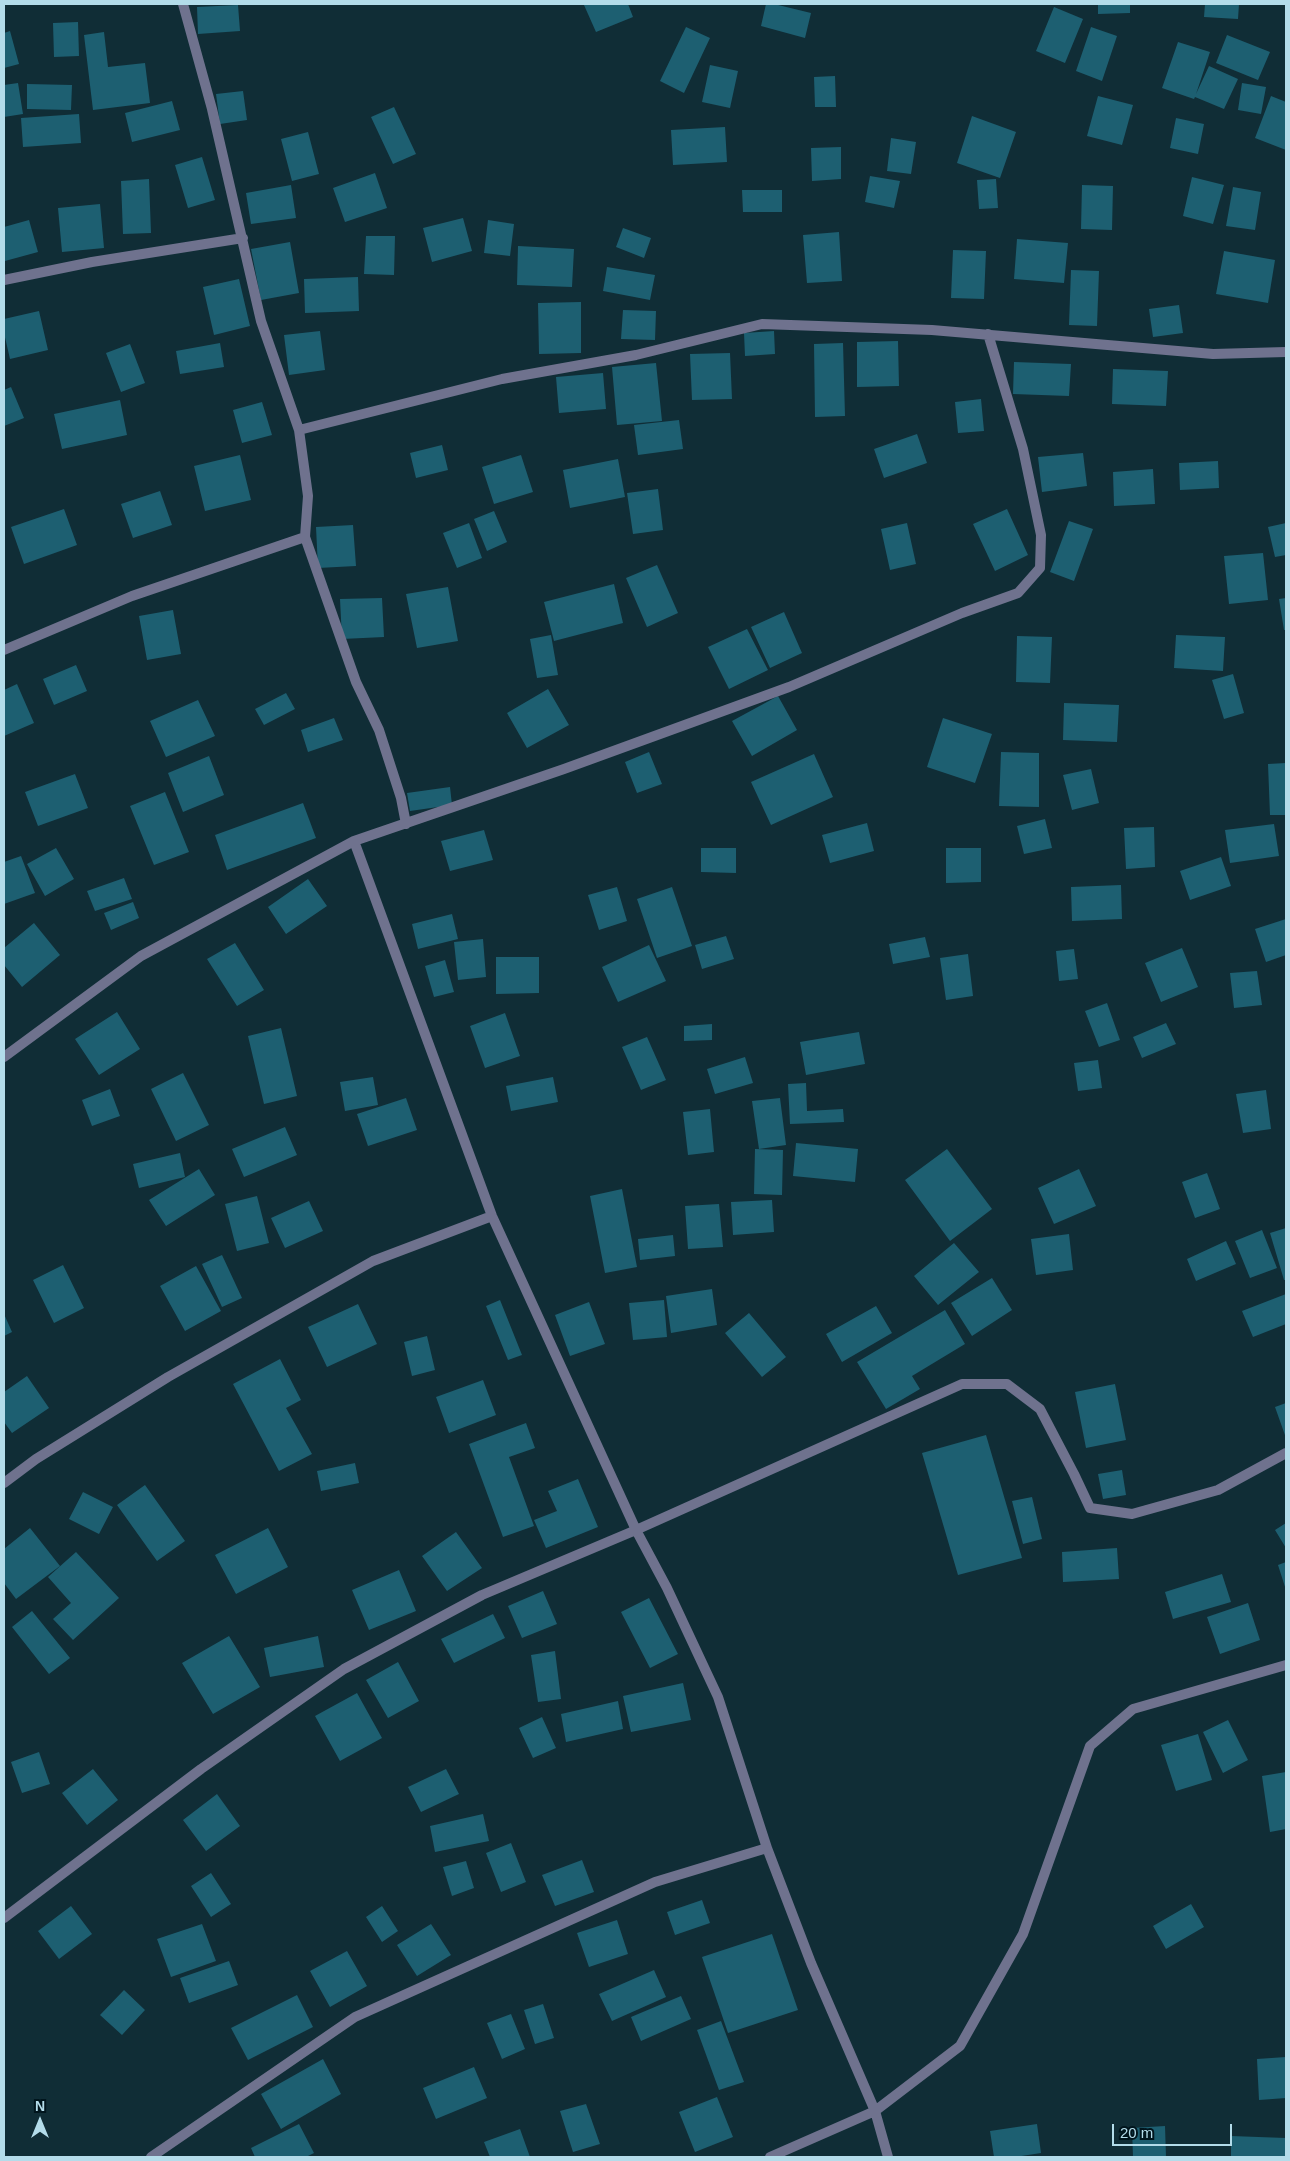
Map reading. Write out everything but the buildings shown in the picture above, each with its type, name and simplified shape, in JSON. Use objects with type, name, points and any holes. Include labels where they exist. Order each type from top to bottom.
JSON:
[{"type":"street","points":[[183,4],[212,109],[261,321],[299,430],[308,496],[305,537],[356,682],[379,730],[406,824]]},
{"type":"street","points":[[4,280],[92,262],[243,238]]},
{"type":"street","points":[[299,430],[502,379],[636,355],[762,324],[932,330],[1213,354],[1286,352]]},
{"type":"street","points":[[4,1057],[141,956],[354,841],[789,688],[962,613],[1018,593],[1040,568],[1041,535],[1023,449],[988,334]]},
{"type":"street","points":[[4,650],[132,596],[305,537]]},
{"type":"street","points":[[354,841],[492,1216],[636,1530],[667,1588],[718,1697],[767,1848],[811,1963],[875,2111],[888,2157]]},
{"type":"street","points":[[4,1483],[36,1459],[168,1377],[373,1260],[492,1216]]},
{"type":"street","points":[[4,1918],[201,1769],[344,1669],[482,1595],[636,1530],[962,1384],[1007,1384],[1040,1409],[1090,1508],[1132,1514],[1218,1490],[1286,1452]]},
{"type":"street","points":[[770,2157],[875,2111],[960,2046],[1023,1934],[1090,1746],[1134,1709],[1286,1665]]},
{"type":"street","points":[[151,2157],[355,2018],[654,1882],[767,1848]]}]
